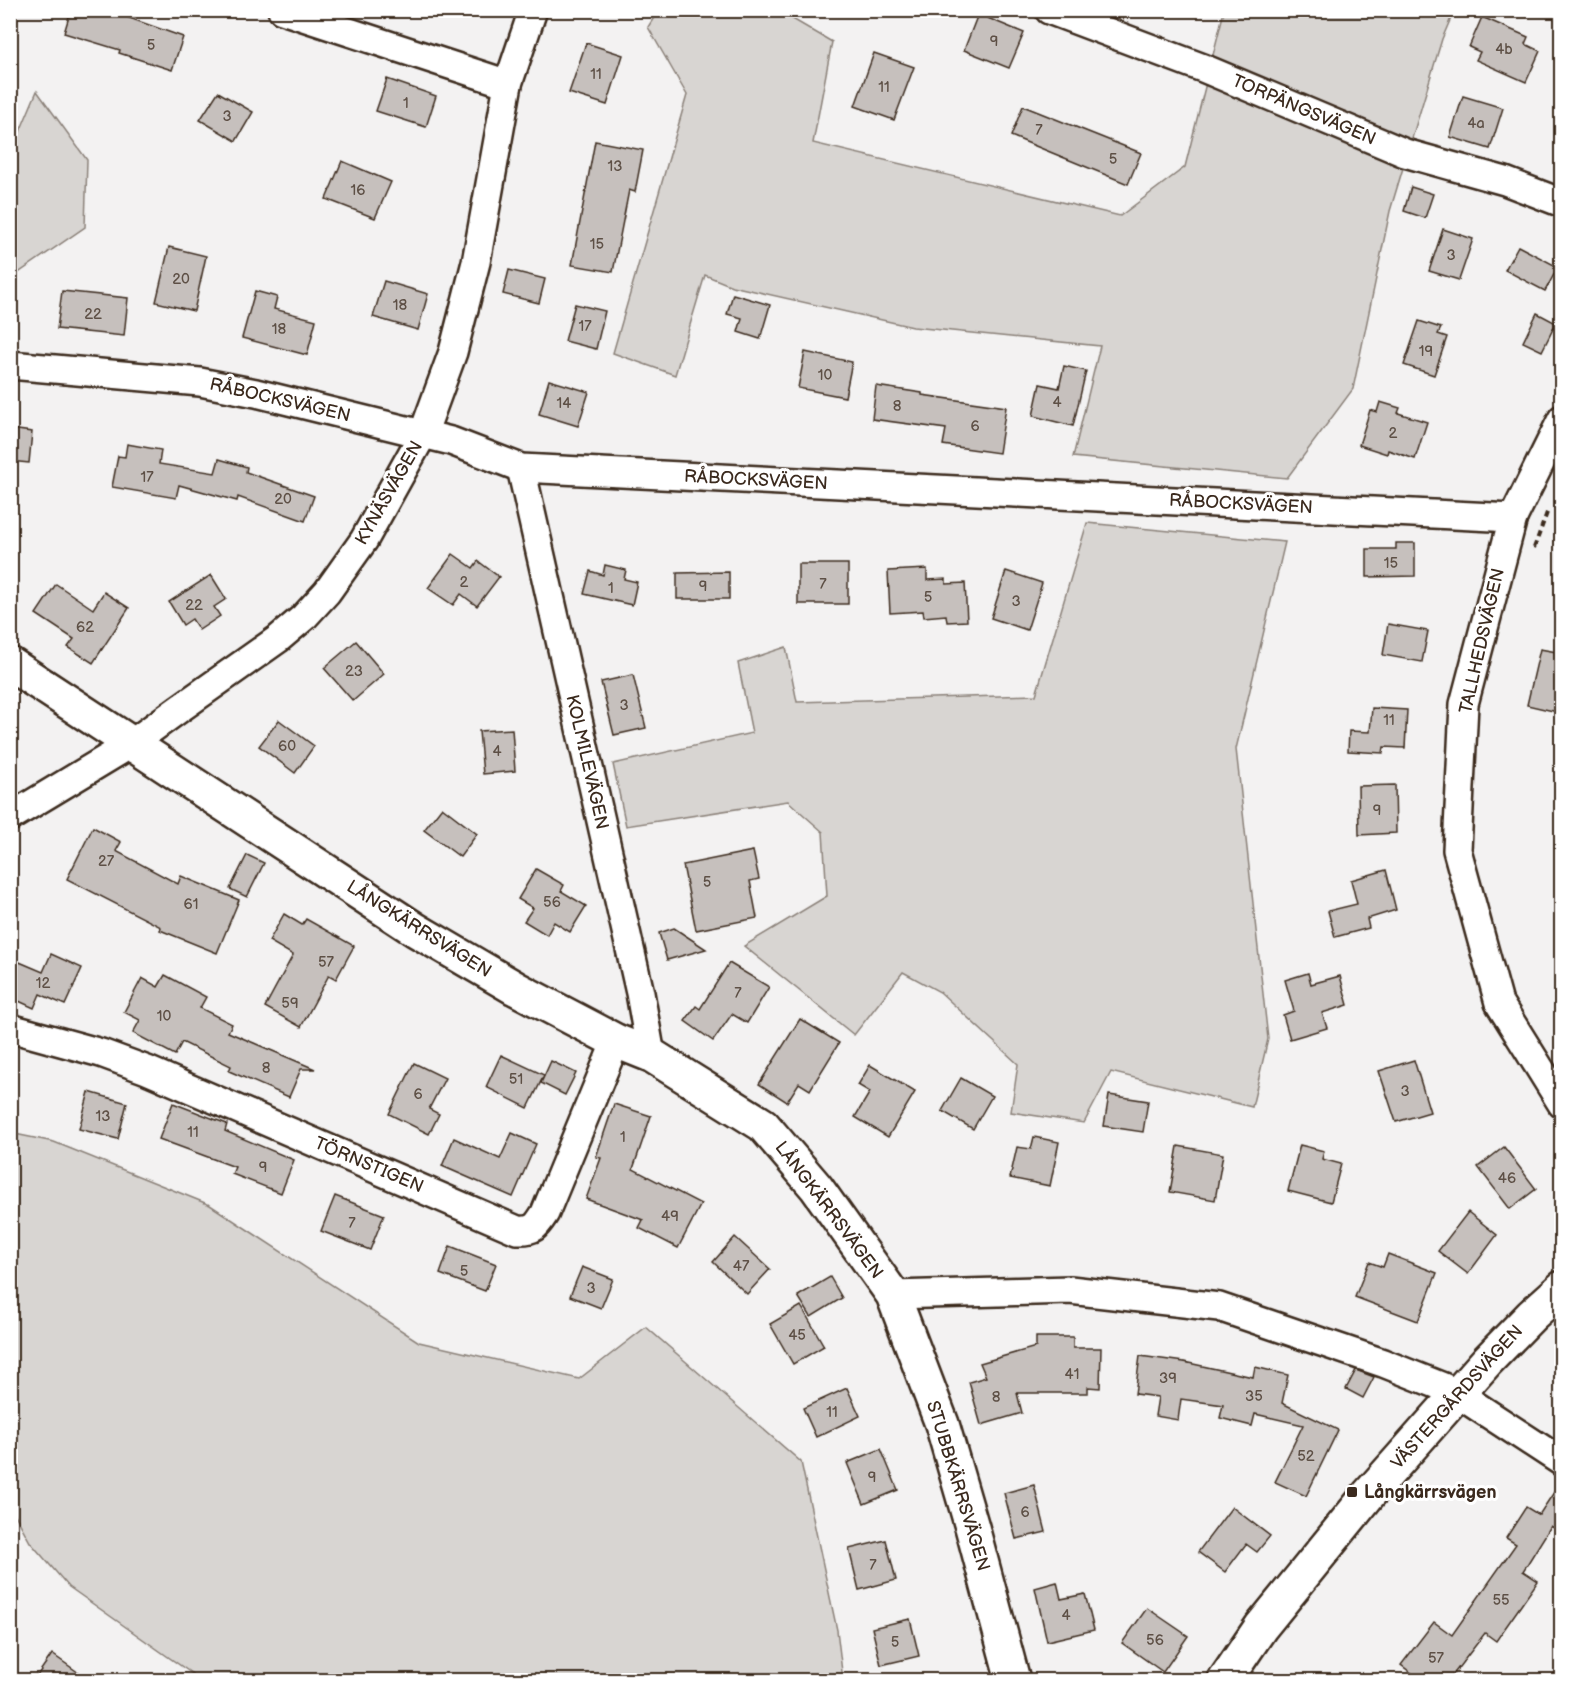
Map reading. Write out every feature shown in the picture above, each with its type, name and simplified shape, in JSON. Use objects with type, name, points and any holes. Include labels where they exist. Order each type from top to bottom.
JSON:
[{"type":"street","points":[[282,10],[508,84]]},
{"type":"street","name":"KYNÄSVÄGEN","points":[[10,817],[131,744],[278,639],[304,617],[327,592],[364,540],[423,434],[453,352],[476,262],[508,84],[533,10]]},
{"type":"street","name":"TORPÄNGSVÄGEN","points":[[1049,10],[1203,68],[1405,153],[1505,181],[1562,202]]},
{"type":"street","name":"RÅBOCKSVÄGEN","points":[[10,365],[200,382],[256,393],[451,441],[521,468],[1513,518]]},
{"type":"street","name":"TALLHEDSVÄGEN","points":[[1562,419],[1513,518],[1464,704],[1457,850],[1499,1003],[1562,1104]]},
{"type":"street","name":"KOLMILEVÄGEN","points":[[521,468],[640,993],[651,1055]]},
{"type":"street","name":"LÅNGKÄRRSVÄGEN","points":[[10,664],[416,930],[515,988],[616,1041],[651,1055],[763,1125],[816,1187],[893,1295],[1070,1290],[1219,1307],[1383,1363],[1458,1394],[1562,1462]]},
{"type":"street","name":"TÖRNSTIGEN","points":[[10,1028],[101,1053],[147,1070],[517,1230],[528,1230],[537,1225],[545,1213],[616,1041]]},
{"type":"street","name":"VÄSTERGÅRDSVÄGEN","points":[[1225,1680],[1261,1627],[1369,1494],[1487,1361],[1562,1288]]},
{"type":"street","name":"STUBBKÄRRSVÄGEN","points":[[893,1295],[942,1424],[1013,1680]]},
{"type":"path","points":[[1530,558],[1549,507]]},
{"type":"shaded area","points":[[658,11],[779,11],[832,42],[813,143],[1120,216],[1185,167],[1224,11],[1454,11],[1442,39],[1390,211],[1353,389],[1287,478],[1073,457],[1100,346],[913,327],[732,286],[705,275],[675,375],[613,353],[687,95],[648,27]]},
{"type":"shaded area","points":[[37,91],[87,160],[85,227],[11,278],[11,141],[16,141]]},
{"type":"shaded area","points":[[1087,523],[1285,542],[1236,749],[1268,1039],[1252,1107],[1111,1072],[1084,1123],[1011,1112],[1018,1064],[940,992],[903,972],[854,1035],[744,946],[827,896],[823,832],[788,801],[626,826],[613,764],[752,733],[738,663],[786,647],[797,702],[1036,695]]},
{"type":"shaded area","points":[[10,1133],[54,1142],[210,1205],[419,1342],[579,1379],[646,1327],[801,1462],[837,1630],[843,1680],[201,1680],[69,1587],[30,1542],[11,1507]]},
{"type":"building","points":[[71,10],[107,10],[183,37],[172,70],[119,53],[120,50],[64,33]]},
{"type":"building","points":[[978,14],[1024,33],[1009,68],[964,50]]},
{"type":"building","points":[[1482,17],[1528,37],[1525,44],[1540,51],[1526,82],[1476,60],[1480,52],[1469,47]]},
{"type":"building","points":[[586,43],[623,55],[607,105],[569,93]]},
{"type":"building","points":[[874,53],[914,67],[894,120],[855,106]]},
{"type":"building","points":[[387,79],[436,96],[426,127],[376,111]]},
{"type":"building","points":[[218,92],[253,112],[236,141],[200,120]]},
{"type":"building","points":[[1463,96],[1503,108],[1490,149],[1450,137]]},
{"type":"building","points":[[1023,106],[1141,153],[1128,184],[1011,136]]},
{"type":"building","points":[[595,141],[643,150],[635,192],[629,190],[613,272],[572,265]]},
{"type":"building","points":[[342,161],[391,182],[375,218],[326,199]]},
{"type":"building","points":[[1411,187],[1433,194],[1425,218],[1404,211]]},
{"type":"building","points":[[1443,229],[1473,239],[1459,280],[1429,271]]},
{"type":"building","points":[[1518,246],[1558,267],[1545,291],[1505,270]]},
{"type":"building","points":[[169,247],[206,256],[194,311],[156,302]]},
{"type":"building","points":[[509,270],[545,279],[539,303],[503,294]]},
{"type":"building","points":[[384,281],[428,294],[418,330],[373,317]]},
{"type":"building","points":[[62,291],[128,298],[124,336],[57,329]]},
{"type":"building","points":[[255,291],[277,297],[274,309],[316,320],[307,355],[242,338]]},
{"type":"building","points":[[733,294],[770,305],[760,339],[738,332],[742,318],[727,314]]},
{"type":"building","points":[[575,304],[605,311],[596,349],[565,341]]},
{"type":"building","points":[[1537,313],[1556,323],[1542,351],[1523,342]]},
{"type":"building","points":[[1419,321],[1441,328],[1438,334],[1447,337],[1434,375],[1404,365]]},
{"type":"building","points":[[805,352],[852,362],[845,397],[798,388]]},
{"type":"building","points":[[1064,366],[1086,371],[1073,426],[1033,416],[1040,384],[1059,388]]},
{"type":"building","points":[[549,380],[589,392],[578,426],[539,414]]},
{"type":"building","points":[[876,386],[1006,407],[999,453],[943,445],[946,429],[872,419]]},
{"type":"building","points":[[1380,402],[1400,408],[1398,413],[1427,422],[1415,459],[1388,450],[1387,454],[1359,445],[1370,410],[1377,412]]},
{"type":"building","points":[[10,429],[32,432],[29,463],[10,461]]},
{"type":"building","points":[[127,444],[161,450],[159,464],[215,473],[219,459],[247,467],[246,472],[314,496],[305,521],[238,497],[237,501],[179,485],[176,498],[112,487],[118,456],[125,457]]},
{"type":"building","points":[[1396,543],[1415,543],[1415,576],[1367,577],[1367,549],[1396,549]]},
{"type":"building","points":[[453,554],[473,568],[478,561],[499,577],[477,606],[461,594],[453,605],[428,588]]},
{"type":"building","points":[[798,564],[848,564],[848,604],[798,604]]},
{"type":"building","points":[[605,565],[626,570],[624,579],[637,582],[632,605],[584,594],[590,571],[603,575]]},
{"type":"building","points":[[927,569],[927,580],[946,579],[946,584],[965,583],[967,621],[947,622],[946,615],[924,617],[923,611],[890,613],[888,571]]},
{"type":"building","points":[[1006,571],[1042,583],[1027,630],[991,618]]},
{"type":"building","points":[[729,572],[729,599],[677,599],[677,573]]},
{"type":"building","points":[[211,575],[226,599],[214,607],[220,616],[199,630],[192,619],[183,625],[169,602]]},
{"type":"building","points":[[56,584],[93,609],[104,592],[129,608],[93,663],[68,647],[74,639],[36,614]]},
{"type":"building","points":[[1388,624],[1428,631],[1422,662],[1383,655]]},
{"type":"building","points":[[356,641],[384,674],[353,701],[324,668]]},
{"type":"building","points":[[1540,649],[1562,653],[1562,713],[1527,705]]},
{"type":"building","points":[[633,675],[646,728],[614,735],[601,682]]},
{"type":"building","points":[[1372,708],[1407,710],[1405,748],[1384,747],[1383,753],[1348,751],[1349,731],[1370,732]]},
{"type":"building","points":[[279,720],[314,746],[295,773],[259,746]]},
{"type":"building","points":[[512,729],[515,771],[483,774],[479,731]]},
{"type":"building","points":[[1395,785],[1396,833],[1359,835],[1358,786]]},
{"type":"building","points":[[442,807],[477,834],[460,857],[424,830]]},
{"type":"building","points":[[93,827],[121,842],[116,851],[178,884],[181,876],[239,900],[217,953],[160,930],[161,927],[67,879]]},
{"type":"building","points":[[753,851],[759,879],[750,881],[757,918],[696,930],[683,865]]},
{"type":"building","points":[[247,855],[264,863],[247,897],[230,889]]},
{"type":"building","points":[[536,869],[564,885],[561,891],[586,906],[570,932],[554,922],[547,935],[524,921],[533,908],[518,899]]},
{"type":"building","points":[[1386,870],[1396,910],[1367,919],[1369,928],[1335,937],[1328,911],[1357,904],[1351,880]]},
{"type":"building","points":[[284,914],[302,925],[306,919],[354,946],[336,979],[329,975],[301,1027],[265,1007],[293,955],[269,941]]},
{"type":"building","points":[[674,928],[706,949],[667,960],[659,933]]},
{"type":"building","points":[[51,954],[82,968],[65,1005],[40,994],[34,1008],[10,997],[10,958],[43,972]]},
{"type":"building","points":[[729,963],[769,987],[747,1023],[732,1014],[713,1041],[685,1021],[696,1006],[700,1009]]},
{"type":"building","points":[[1308,973],[1311,984],[1340,976],[1348,1005],[1322,1013],[1327,1028],[1290,1039],[1283,1015],[1294,1011],[1285,980]]},
{"type":"building","points":[[165,975],[206,997],[200,1008],[232,1024],[228,1032],[315,1069],[301,1069],[289,1097],[229,1071],[231,1066],[182,1042],[175,1055],[133,1033],[140,1020],[124,1012],[142,978],[158,987]]},
{"type":"building","points":[[800,1019],[839,1043],[810,1090],[799,1083],[787,1102],[759,1084]]},
{"type":"building","points":[[501,1055],[544,1075],[528,1108],[486,1087]]},
{"type":"building","points":[[1414,1060],[1430,1112],[1396,1122],[1379,1071]]},
{"type":"building","points":[[551,1061],[576,1073],[565,1095],[541,1083]]},
{"type":"building","points":[[414,1063],[445,1078],[429,1109],[439,1114],[429,1134],[389,1114]]},
{"type":"building","points":[[870,1065],[915,1092],[888,1137],[855,1117],[870,1092],[858,1085]]},
{"type":"building","points":[[961,1078],[992,1096],[973,1129],[942,1111]]},
{"type":"building","points":[[89,1092],[127,1103],[118,1139],[79,1129]]},
{"type":"building","points":[[1109,1095],[1148,1101],[1143,1132],[1104,1126]]},
{"type":"building","points":[[173,1103],[227,1124],[225,1131],[294,1160],[281,1193],[232,1174],[235,1167],[159,1139]]},
{"type":"building","points":[[614,1104],[651,1116],[633,1169],[701,1204],[678,1248],[639,1228],[643,1220],[586,1199],[601,1158],[596,1157]]},
{"type":"building","points":[[512,1133],[536,1144],[513,1197],[442,1166],[454,1138],[500,1159]]},
{"type":"building","points":[[1034,1137],[1059,1142],[1050,1186],[1010,1178],[1017,1147],[1031,1149]]},
{"type":"building","points":[[1300,1145],[1324,1151],[1322,1159],[1341,1164],[1331,1202],[1288,1191]]},
{"type":"building","points":[[1178,1146],[1223,1154],[1215,1200],[1170,1192]]},
{"type":"building","points":[[1504,1147],[1536,1189],[1510,1209],[1478,1167]]},
{"type":"building","points":[[335,1196],[384,1215],[370,1250],[321,1231]]},
{"type":"building","points":[[1468,1212],[1497,1235],[1468,1274],[1438,1251]]},
{"type":"building","points":[[735,1237],[770,1269],[747,1294],[713,1262]]},
{"type":"building","points":[[450,1246],[496,1264],[485,1291],[440,1274]]},
{"type":"building","points":[[1388,1254],[1437,1273],[1418,1321],[1355,1297],[1369,1262],[1383,1267]]},
{"type":"building","points":[[582,1267],[613,1279],[601,1308],[570,1296]]},
{"type":"building","points":[[830,1277],[842,1298],[811,1317],[798,1296]]},
{"type":"building","points":[[801,1306],[824,1346],[793,1364],[770,1324]]},
{"type":"building","points":[[1036,1337],[1073,1337],[1073,1348],[1101,1348],[1100,1388],[1088,1387],[1088,1393],[1017,1393],[1022,1413],[981,1425],[969,1382],[986,1377],[980,1363],[1036,1347]]},
{"type":"building","points":[[1140,1356],[1184,1362],[1253,1377],[1255,1367],[1288,1375],[1282,1403],[1338,1430],[1306,1496],[1275,1482],[1303,1425],[1255,1414],[1252,1426],[1220,1418],[1223,1405],[1181,1399],[1178,1420],[1155,1416],[1158,1397],[1135,1394]]},
{"type":"building","points":[[1356,1370],[1374,1377],[1363,1398],[1346,1389]]},
{"type":"building","points":[[847,1388],[860,1416],[816,1437],[803,1408]]},
{"type":"building","points":[[881,1449],[898,1490],[864,1504],[847,1463]]},
{"type":"building","points":[[1562,1480],[1562,1533],[1551,1526],[1523,1571],[1538,1581],[1496,1641],[1485,1633],[1449,1680],[1421,1680],[1401,1665],[1434,1622],[1452,1635],[1516,1544],[1506,1538],[1526,1507],[1539,1515]]},
{"type":"building","points":[[1034,1485],[1046,1532],[1016,1539],[1004,1493]]},
{"type":"building","points":[[1232,1507],[1270,1536],[1257,1552],[1246,1544],[1225,1572],[1198,1552]]},
{"type":"building","points":[[886,1540],[896,1580],[859,1590],[849,1549]]},
{"type":"building","points":[[1057,1582],[1061,1599],[1085,1594],[1094,1630],[1047,1641],[1035,1588]]},
{"type":"building","points":[[1147,1608],[1188,1636],[1163,1672],[1122,1643]]},
{"type":"building","points":[[910,1619],[919,1656],[881,1665],[872,1628]]},
{"type":"building","points":[[52,1654],[89,1680],[34,1680]]},
{"type":"place","name":"Långkärrsvägen","points":[[1352,1492]]}]
